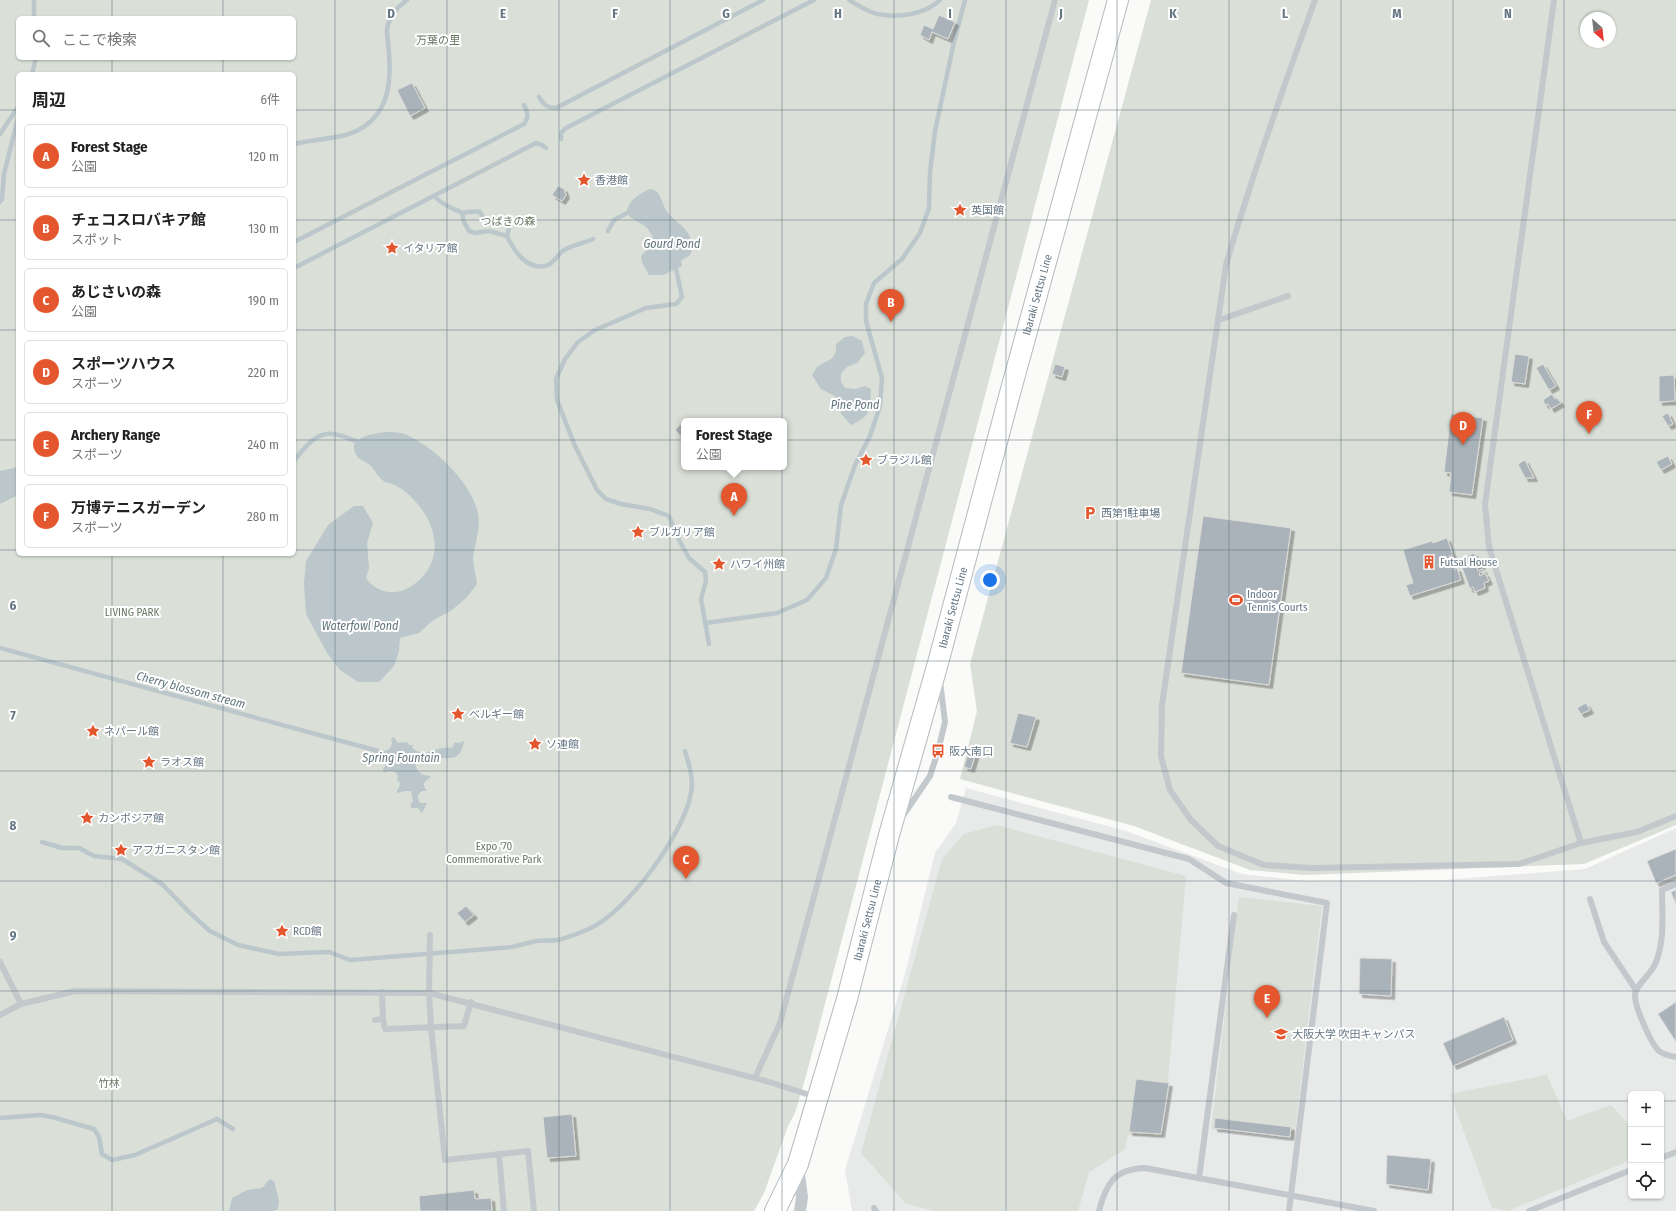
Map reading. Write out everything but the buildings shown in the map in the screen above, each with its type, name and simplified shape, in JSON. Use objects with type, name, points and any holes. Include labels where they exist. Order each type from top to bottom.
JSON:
[{"type":"main road","name":"Ibaraki Settsu Line","points":[[775,1211],[798,1164],[847,999],[889,835],[938,664],[1010,393],[1118,0]]},
{"type":"street","points":[[798,1164],[802,1197],[800,1211]]},
{"type":"lane","points":[[755,1078],[780,1023],[1055,0]]},
{"type":"lane","points":[[1315,0],[1244,203],[1226,265],[1162,705],[1161,756],[1170,790],[1191,820],[1218,846],[1264,866],[1312,868],[1519,864],[1582,843],[1638,832],[1676,816]]},
{"type":"lane","points":[[1554,0],[1484,504],[1489,547],[1582,843]]},
{"type":"lane","points":[[1219,320],[1288,296]]},
{"type":"lane","points":[[951,797],[1189,859],[1226,883],[1327,903],[1289,1211]]},
{"type":"lane","points":[[1676,884],[1662,890],[1662,941],[1656,964],[1636,990],[1635,995],[1637,1005],[1654,1046],[1662,1053],[1676,1057]]},
{"type":"lane","points":[[1590,899],[1604,942],[1636,990]]},
{"type":"lane","points":[[1199,1178],[1234,915]]},
{"type":"lane","points":[[430,935],[429,992],[431,1027],[445,1160],[528,1151],[534,1211]]},
{"type":"lane","points":[[0,962],[21,1004]]},
{"type":"lane","points":[[1,1012],[21,1004],[75,991],[429,992],[755,1078],[818,1097]]},
{"type":"lane","points":[[382,992],[385,1029],[464,1026],[471,1002]]},
{"type":"lane","points":[[375,1020],[383,1019]]},
{"type":"lane","points":[[1664,1157],[1676,1152]]},
{"type":"lane","points":[[499,1154],[504,1211]]},
{"type":"lane","points":[[1099,1211],[1104,1192],[1113,1180],[1124,1172],[1134,1168],[1145,1168],[1374,1211]]},
{"type":"lane","points":[[1529,1211],[1628,1171]]},
{"type":"shaded area","name":"大阪大学 吹田キャンパス","points":[[966,788],[1126,831],[1242,874],[1305,881],[1443,880],[1585,869],[1676,828],[1676,1211],[852,1211],[845,1170],[905,974],[935,853],[956,823]]},
{"type":"green space","name":"Expo '70 Commemorative Park","points":[[0,0],[1089,0],[806,1076],[795,1113],[788,1126],[764,1193],[754,1211],[0,1211]]},
{"type":"green space","points":[[1151,0],[1676,0],[1676,825],[1584,864],[1305,875],[1250,870],[1134,826],[960,779],[977,711],[970,664]]},
{"type":"green space","points":[[997,825],[1186,876],[1163,1137],[1128,1135],[1125,1149],[1089,1172],[1078,1211],[935,1211],[906,1204],[861,1153],[942,859],[964,834]]},
{"type":"green space","points":[[1239,897],[1322,906],[1294,1139],[1211,1129]]},
{"type":"green space","points":[[1547,1075],[1567,1121],[1611,1105],[1628,1122],[1628,1161],[1508,1211],[1492,1208],[1450,1094]]},
{"type":"water","name":"Gourd Pond","points":[[650,189],[659,194],[666,210],[688,233],[692,242],[690,255],[681,261],[682,266],[663,275],[649,275],[641,258],[654,240],[651,233],[644,225],[630,217],[627,213],[629,205],[632,201],[638,195]]},
{"type":"water","name":"Pine Pond","points":[[853,336],[862,341],[865,353],[857,363],[847,367],[841,374],[841,382],[845,388],[855,389],[865,386],[871,389],[870,407],[866,415],[858,422],[851,425],[841,414],[840,404],[835,396],[821,389],[812,375],[817,367],[833,357],[836,350],[836,344],[845,337]]},
{"type":"water","name":"Waterfowl Pond","points":[[386,432],[405,434],[429,448],[451,468],[469,491],[475,502],[479,519],[473,557],[477,584],[466,598],[452,610],[432,621],[419,633],[400,638],[399,651],[394,666],[379,682],[358,682],[340,670],[327,653],[306,614],[304,583],[306,561],[328,525],[354,506],[363,506],[373,523],[367,543],[369,568],[366,578],[374,586],[389,592],[400,591],[415,584],[429,568],[435,547],[434,537],[431,526],[420,506],[404,491],[381,479],[370,465],[358,458],[354,448],[358,440],[364,437],[376,433]]},
{"type":"water","points":[[16,467],[16,496],[0,504],[0,471]]},
{"type":"water","name":"Spring Fountain","points":[[394,737],[398,743],[407,742],[409,745],[413,745],[412,748],[422,753],[441,748],[452,748],[455,742],[459,743],[464,741],[462,750],[458,755],[452,758],[424,756],[417,758],[415,763],[418,771],[424,775],[430,776],[430,778],[424,783],[424,787],[427,791],[422,791],[418,796],[420,803],[427,803],[422,813],[418,808],[412,808],[410,805],[413,801],[411,791],[397,793],[400,783],[397,780],[398,777],[396,773],[392,771],[384,773],[383,769],[386,764],[386,760],[379,754],[378,751],[386,751],[389,749],[392,743],[391,738]]},
{"type":"water","points":[[270,1179],[274,1181],[279,1200],[278,1209],[273,1211],[229,1211],[232,1198],[247,1190],[262,1188]]},
{"type":"waterway","points":[[34,0],[34,16]]},
{"type":"waterway","points":[[296,144],[349,134],[357,131],[373,119],[384,103],[389,84],[390,64],[387,33],[389,21],[394,13],[407,0]]},
{"type":"waterway","points":[[539,97],[546,106],[556,108],[763,0]]},
{"type":"waterway","points":[[561,139],[561,133],[566,128],[814,0]]},
{"type":"waterway","points":[[849,0],[870,12],[894,16],[919,12],[934,5],[940,0]]},
{"type":"waterway","points":[[706,623],[777,613],[807,600],[826,578],[836,549],[841,505],[855,465],[870,436],[880,406],[882,378],[866,321],[866,304],[874,283],[902,259],[920,233],[929,208],[930,172],[935,131],[954,42],[965,0]]},
{"type":"waterway","points":[[32,72],[36,60]]},
{"type":"waterway","points":[[296,241],[524,124],[527,119],[524,105]]},
{"type":"waterway","points":[[0,134],[16,110]]},
{"type":"waterway","points":[[0,202],[2,199],[4,174],[16,126]]},
{"type":"waterway","points":[[296,267],[536,143],[546,148]]},
{"type":"waterway","points":[[434,196],[447,206],[461,212],[480,212],[482,217],[489,224],[495,225],[504,223],[509,228],[507,236],[518,254],[534,266],[548,265],[553,262],[564,250],[593,239]]},
{"type":"waterway","points":[[462,213],[464,222],[469,231],[475,233],[489,231],[507,236]]},
{"type":"waterway","points":[[608,231],[614,220],[627,213]]},
{"type":"waterway","points":[[676,269],[682,297],[676,304],[646,308],[595,330],[578,342],[565,359],[556,379],[557,400],[575,446],[597,490],[606,499],[621,504],[650,509],[669,516],[679,540],[689,558],[705,572],[706,581],[701,599],[709,644]]},
{"type":"waterway","points":[[296,458],[310,443],[326,434],[335,434],[356,441]]},
{"type":"waterway","name":"Cherry blossom stream","points":[[0,648],[378,751]]},
{"type":"waterway","points":[[42,842],[62,848],[79,848],[94,856],[122,859],[162,884],[210,931],[238,945],[279,954],[329,952],[350,960],[512,947],[536,941],[561,939],[589,929],[604,920],[636,889],[666,850],[686,810],[691,793],[692,782],[691,772],[685,751]]},
{"type":"waterway","points":[[0,1118],[40,1115],[94,1129],[99,1137],[102,1154],[112,1160],[135,1155],[217,1119],[233,1129]]},
{"type":"place","name":"香港館","points":[[584,180]]},
{"type":"place","name":"英国館","points":[[960,210]]},
{"type":"place","name":"イタリア館","points":[[392,248]]},
{"type":"place","name":"チェコスロバキア館","points":[[891,322]]},
{"type":"place","name":"万博テニスガーデン","points":[[1589,434]]},
{"type":"place","name":"スポーツハウス","points":[[1463,445]]},
{"type":"place","name":"ブラジル館","points":[[866,460]]},
{"type":"place","name":"西第1駐車場","points":[[1090,513]]},
{"type":"place","name":"Forest Stage","points":[[734,516]]},
{"type":"place","name":"ブルガリア館","points":[[638,532]]},
{"type":"place","name":"Futsal House","points":[[1429,562]]},
{"type":"place","name":"ハワイ州館","points":[[719,564]]},
{"type":"place","name":"Indoor Tennis Courts","points":[[1236,600]]},
{"type":"place","name":"ベルギー館","points":[[458,714]]},
{"type":"place","name":"ネパール館","points":[[93,731]]},
{"type":"place","name":"ソ連館","points":[[535,744]]},
{"type":"place","name":"阪大南口","points":[[938,751]]},
{"type":"place","name":"ラオス館","points":[[149,762]]},
{"type":"place","name":"カンボジア館","points":[[87,818]]},
{"type":"place","name":"アフガニスタン館","points":[[121,850]]},
{"type":"place","name":"あじさいの森","points":[[686,879]]},
{"type":"place","name":"RCD館","points":[[282,931]]},
{"type":"place","name":"Archery Range","points":[[1267,1018]]},
{"type":"place","name":"大阪大学 吹田キャンパス","points":[[1281,1034]]},
{"type":"park label","name":"万葉の里","points":[[438,40]]},
{"type":"park label","name":"つばきの森","points":[[508,221]]},
{"type":"park label","name":"LIVING PARK","points":[[132,612]]},
{"type":"park label","name":"竹林","points":[[109,1083]]}]
